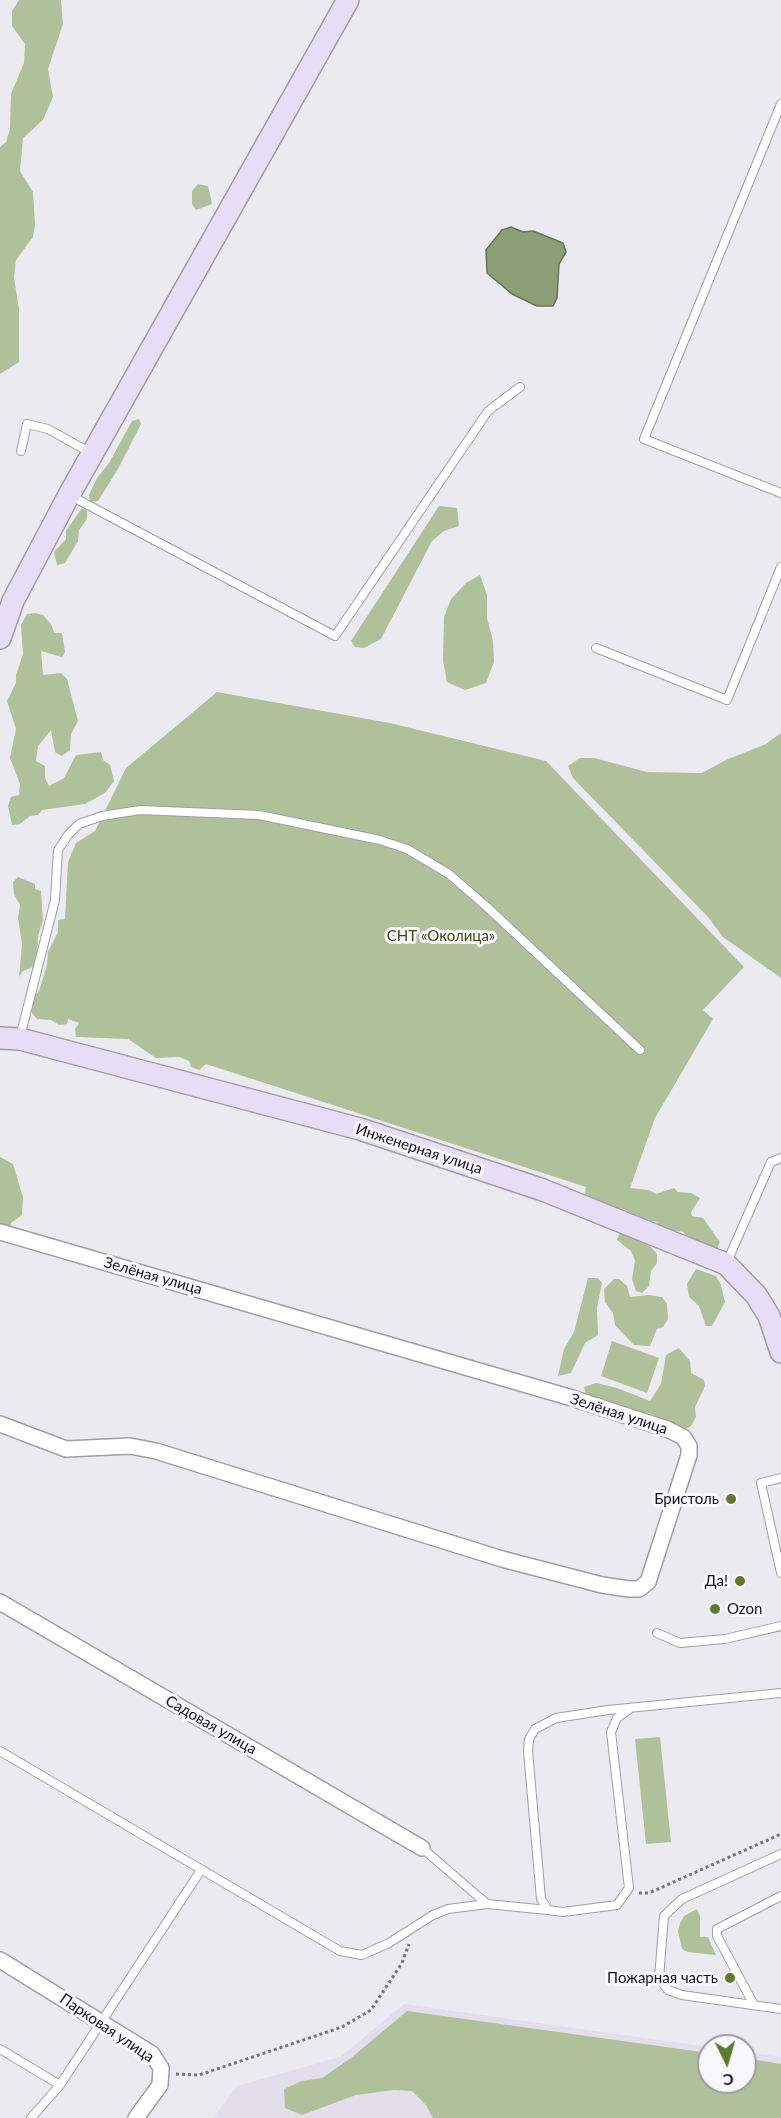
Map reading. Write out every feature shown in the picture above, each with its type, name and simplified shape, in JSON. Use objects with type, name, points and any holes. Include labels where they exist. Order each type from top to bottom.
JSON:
[{"type":"street","points":[[0,638],[13,601],[69,495],[348,0]]},
{"type":"street","name":"Инженерная улица","points":[[10,1039],[360,1129],[543,1190],[726,1264],[756,1295],[769,1316],[781,1352]]},
{"type":"street","name":"Зелёная улица","points":[[0,1232],[572,1398],[667,1429],[683,1437],[688,1446],[689,1455],[648,1582],[639,1588],[629,1588],[602,1586],[502,1559],[156,1451],[130,1446],[66,1449],[0,1424]]},
{"type":"street","name":"Садовая улица","points":[[0,1602],[422,1848]]},
{"type":"street","name":"Парковая улица","points":[[0,1960],[152,2054],[161,2068],[160,2085],[136,2118]]},
{"type":"lane","points":[[781,104],[644,439],[781,493]]},
{"type":"lane","points":[[69,495],[335,636],[488,411],[520,387]]},
{"type":"lane","points":[[21,451],[27,424],[48,429],[92,454]]},
{"type":"lane","points":[[596,648],[727,700],[781,567]]},
{"type":"lane","points":[[10,1039],[55,900],[58,850],[79,824],[102,816],[140,810],[259,815],[380,840],[407,849],[449,874],[640,1050]]},
{"type":"lane","points":[[726,1264],[771,1162],[781,1158]]},
{"type":"lane","points":[[781,1478],[761,1483],[781,1573]]},
{"type":"lane","points":[[657,1633],[680,1643],[725,1639],[781,1626]]},
{"type":"lane","points":[[548,1910],[541,1899],[528,1751],[529,1738],[535,1729],[556,1718],[781,1693]]},
{"type":"lane","points":[[0,1751],[340,1951],[362,1955],[376,1950],[433,1915],[447,1909],[487,1904],[563,1912],[617,1905],[625,1894],[629,1880],[611,1732],[617,1718],[631,1708]]},
{"type":"lane","points":[[422,1848],[463,1886],[487,1904]]},
{"type":"lane","points":[[781,1854],[682,1899],[664,1916],[659,1978],[662,1985],[682,1995],[781,2009]]},
{"type":"lane","points":[[32,2118],[60,2085],[201,1870]]},
{"type":"lane","points":[[754,2005],[717,1935],[717,1929],[781,1896]]},
{"type":"lane","points":[[0,2061],[3,2051],[60,2085]]},
{"type":"path","points":[[625,1894],[649,1893],[781,1834]]},
{"type":"path","points":[[161,2068],[182,2076],[199,2075],[342,2027],[371,2010],[385,1992],[402,1963],[415,1928]]},
{"type":"shaded area","points":[[511,227],[523,232],[533,231],[563,243],[566,252],[559,264],[557,298],[553,306],[537,306],[512,294],[487,273],[486,250],[502,230]]},
{"type":"shaded area","points":[[404,2004],[697,2045],[697,2094],[757,2094],[757,2054],[781,2057],[781,2118],[213,2118],[237,2086],[340,2057]]},
{"type":"green space","points":[[19,0],[61,0],[63,24],[48,69],[53,97],[43,120],[23,138],[20,171],[33,192],[35,225],[33,237],[16,260],[14,278],[19,309],[19,362],[0,374],[0,147],[6,142],[10,129],[11,94],[24,63],[25,44],[12,26],[12,11]]},
{"type":"green space","points":[[198,184],[208,186],[212,204],[196,210],[192,204],[192,191]]},
{"type":"green space","points":[[139,419],[141,424],[118,469],[98,501],[90,502],[89,495],[97,478],[109,463],[132,421]]},
{"type":"green space","points":[[439,506],[457,508],[459,526],[444,531],[432,541],[381,639],[364,648],[355,647],[351,641]]},
{"type":"green space","points":[[82,508],[87,510],[87,519],[79,530],[78,541],[65,563],[57,565],[54,552],[66,539],[66,531]]},
{"type":"green space","points":[[480,575],[487,595],[487,618],[493,641],[494,662],[486,683],[465,690],[447,682],[443,661],[444,617],[451,599],[466,583]]},
{"type":"green space","points":[[27,614],[43,615],[51,624],[54,633],[62,633],[65,652],[62,657],[41,651],[43,675],[61,673],[67,679],[78,721],[71,734],[70,750],[62,756],[55,752],[51,730],[38,746],[36,761],[45,766],[45,778],[49,786],[64,778],[76,755],[101,752],[103,760],[110,765],[114,781],[105,793],[85,804],[42,810],[38,815],[30,816],[20,824],[12,825],[8,806],[11,797],[19,795],[20,784],[10,758],[16,729],[7,701],[16,683],[16,675],[23,654],[21,625]]},
{"type":"green space","name":"СНТ «Околица»","points":[[217,692],[390,723],[546,761],[744,967],[703,1010],[713,1019],[655,1118],[630,1188],[649,1190],[656,1194],[674,1188],[678,1192],[691,1193],[700,1198],[691,1212],[692,1216],[703,1218],[720,1242],[717,1249],[709,1251],[690,1240],[683,1232],[664,1229],[655,1221],[644,1222],[624,1209],[613,1210],[585,1194],[586,1187],[206,1064],[199,1070],[191,1067],[189,1061],[179,1057],[156,1058],[128,1039],[76,1037],[75,1029],[79,1023],[68,1019],[67,1024],[59,1025],[51,1020],[37,1019],[31,1012],[31,1001],[39,991],[47,965],[48,952],[58,932],[58,920],[65,919],[68,862],[76,843],[95,831],[126,768]]},
{"type":"green space","points":[[781,733],[781,978],[723,937],[708,917],[573,778],[568,766],[580,758],[594,758],[647,772],[702,773],[726,760],[766,744]]},
{"type":"green space","points":[[18,877],[35,884],[35,889],[41,891],[43,920],[38,936],[37,960],[33,967],[23,971],[19,977],[22,944],[18,918],[20,905],[14,894],[13,882]]},
{"type":"green space","points":[[0,1157],[13,1164],[23,1197],[22,1215],[11,1223],[9,1233],[0,1236]]},
{"type":"green space","points":[[619,1234],[628,1235],[651,1247],[657,1254],[657,1263],[651,1271],[649,1286],[642,1293],[636,1291],[632,1279],[635,1261],[631,1251],[617,1240]]},
{"type":"green space","points":[[696,1269],[716,1276],[721,1285],[725,1302],[712,1326],[706,1326],[699,1306],[689,1297],[687,1284]]},
{"type":"green space","points":[[588,1278],[598,1278],[602,1283],[597,1308],[598,1335],[585,1343],[571,1373],[558,1376],[564,1349],[574,1332]]},
{"type":"green space","points":[[614,1279],[619,1279],[627,1286],[630,1297],[649,1295],[662,1297],[667,1304],[668,1319],[663,1327],[657,1329],[650,1346],[634,1345],[615,1325],[613,1313],[605,1302],[604,1289]]},
{"type":"green space","points":[[612,1341],[659,1358],[647,1393],[601,1376]]},
{"type":"green space","points":[[679,1348],[690,1361],[691,1373],[704,1380],[705,1386],[695,1407],[696,1417],[691,1426],[683,1430],[649,1413],[636,1412],[586,1396],[584,1387],[596,1383],[617,1388],[650,1401],[661,1384],[666,1355]]},
{"type":"green space","points":[[660,1737],[671,1842],[646,1844],[635,1739]]},
{"type":"green space","points":[[697,1909],[700,1916],[700,1937],[708,1937],[716,1955],[688,1952],[682,1949],[678,1931],[680,1923],[684,1916]]},
{"type":"green space","points":[[407,2011],[697,2051],[697,2094],[757,2094],[757,2060],[781,2064],[781,2118],[433,2118],[426,2105],[412,2091],[394,2090],[356,2095],[302,2115],[285,2108],[284,2089],[302,2081],[322,2078],[351,2058]]},
{"type":"place","name":"Бристоль","points":[[731,1499]]},
{"type":"place","name":"Да!","points":[[740,1581]]},
{"type":"place","name":"Ozon","points":[[715,1609]]},
{"type":"place","name":"Пожарная часть","points":[[730,1978]]}]
